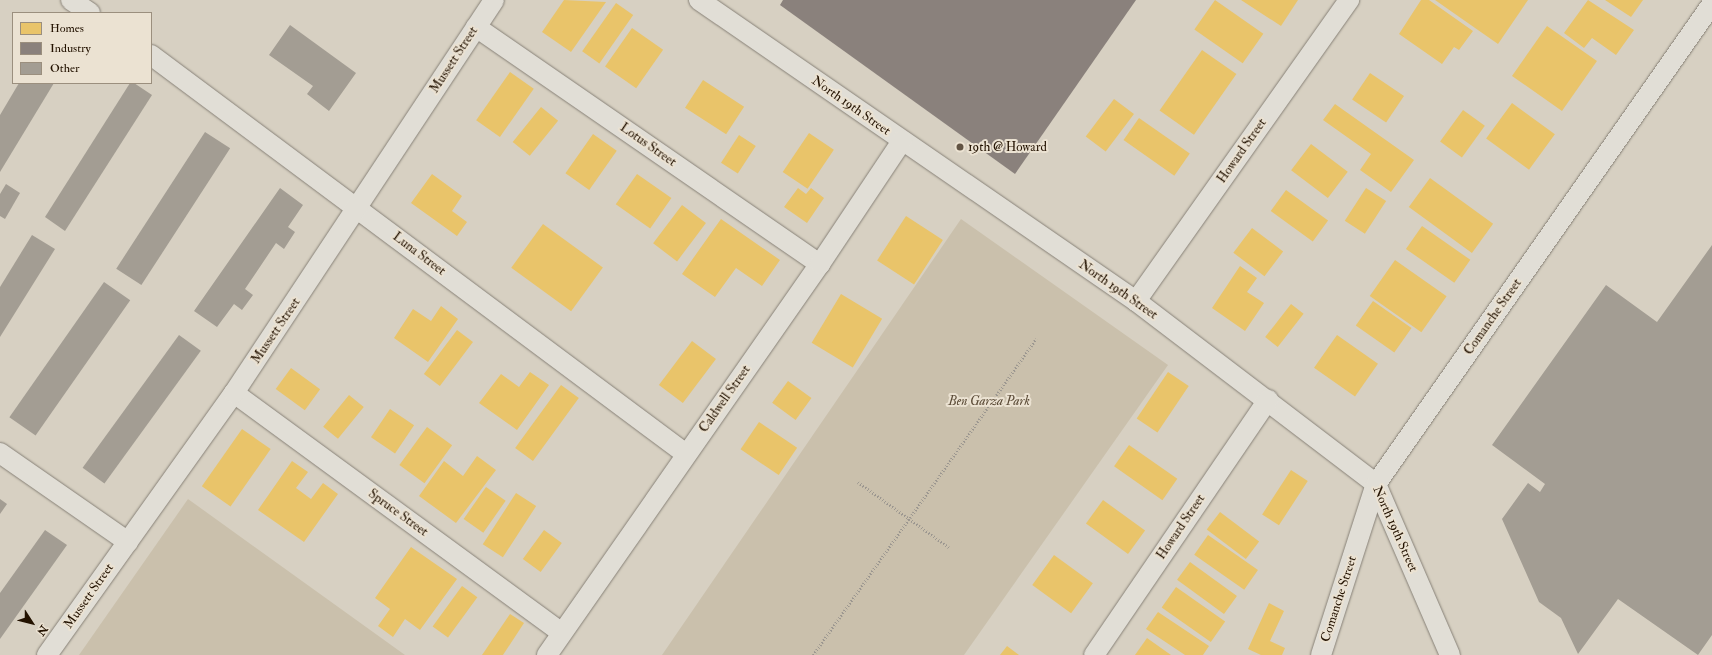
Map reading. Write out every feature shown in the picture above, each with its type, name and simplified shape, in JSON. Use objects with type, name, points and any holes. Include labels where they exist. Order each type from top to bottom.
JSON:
[{"type":"street","points":[[71,0],[89,12]]},
{"type":"street","name":"Mussett Street","points":[[48,655],[234,393],[358,209],[494,0]]},
{"type":"street","name":"North 19th Street","points":[[699,0],[1136,301],[1268,400],[1376,484],[1450,655]]},
{"type":"street","name":"Howard Street","points":[[1136,301],[1348,0]]},
{"type":"street","name":"Comanche Street","points":[[1321,655],[1376,484],[1712,4]]},
{"type":"street","name":"Lotus Street","points":[[476,27],[820,264]]},
{"type":"street","name":"Luna Street","points":[[152,57],[686,454]]},
{"type":"street","name":"Caldwell Street","points":[[547,655],[820,264],[902,141]]},
{"type":"street","name":"Spruce Street","points":[[234,393],[562,633]]},
{"type":"street","name":"Howard Street","points":[[1094,655],[1268,400]]},
{"type":"street","points":[[0,453],[128,542]]},
{"type":"path","points":[[812,655],[1036,339]]},
{"type":"path","points":[[858,482],[950,548]]},
{"type":"green space","name":"Ben Garza Park","points":[[961,219],[1168,365],[964,655],[662,655]]},
{"type":"green space","points":[[188,499],[405,655],[79,655]]},
{"type":"building: Homes","points":[[564,0],[606,2],[571,52],[542,32]]},
{"type":"building: Homes","points":[[1215,0],[1263,34],[1243,63],[1194,29]]},
{"type":"building: Homes","points":[[1241,0],[1298,0],[1281,26]]},
{"type":"building: Homes","points":[[1421,0],[1429,0],[1473,31],[1459,50],[1454,47],[1442,64],[1399,34]]},
{"type":"building: Homes","points":[[1435,0],[1528,0],[1498,44]]},
{"type":"building: Homes","points":[[1588,0],[1634,30],[1616,55],[1592,38],[1584,48],[1564,33]]},
{"type":"building: Homes","points":[[1605,0],[1643,0],[1631,17]]},
{"type":"building: Homes","points":[[616,3],[633,15],[599,63],[582,51]]},
{"type":"building: Homes","points":[[1547,26],[1597,61],[1562,111],[1512,76]]},
{"type":"building: Homes","points":[[632,28],[663,50],[636,88],[605,67]]},
{"type":"building: Homes","points":[[1202,50],[1236,74],[1194,135],[1160,111]]},
{"type":"building: Homes","points":[[510,72],[534,89],[500,137],[476,120]]},
{"type":"building: Homes","points":[[1370,73],[1404,96],[1386,122],[1352,100]]},
{"type":"building: Homes","points":[[703,80],[744,107],[726,134],[685,108]]},
{"type":"building: Homes","points":[[1114,99],[1134,114],[1106,152],[1086,137]]},
{"type":"building: Homes","points":[[1512,103],[1555,134],[1529,170],[1486,139]]},
{"type":"building: Homes","points":[[1335,104],[1414,160],[1391,192],[1360,170],[1371,154],[1323,120]]},
{"type":"building: Homes","points":[[541,107],[558,121],[530,156],[513,142]]},
{"type":"building: Homes","points":[[1463,110],[1485,126],[1462,157],[1440,142]]},
{"type":"building: Homes","points":[[1139,118],[1190,154],[1174,176],[1124,140]]},
{"type":"building: Homes","points":[[809,133],[834,150],[808,189],[783,172]]},
{"type":"building: Homes","points":[[593,134],[617,151],[589,190],[565,173]]},
{"type":"building: Homes","points":[[739,135],[756,146],[738,174],[721,163]]},
{"type":"building: Homes","points":[[1311,144],[1348,172],[1328,198],[1291,170]]},
{"type":"building: Homes","points":[[432,174],[462,196],[452,211],[467,222],[457,236],[411,203]]},
{"type":"building: Homes","points":[[637,174],[671,198],[650,228],[616,204]]},
{"type":"building: Homes","points":[[1430,178],[1493,224],[1472,253],[1409,207]]},
{"type":"building: Homes","points":[[798,188],[806,194],[811,188],[824,198],[807,223],[784,207]]},
{"type":"building: Homes","points":[[1366,188],[1386,201],[1365,234],[1345,221]]},
{"type":"building: Homes","points":[[1286,190],[1328,221],[1313,242],[1271,211]]},
{"type":"building: Homes","points":[[682,205],[706,223],[677,261],[653,243]]},
{"type":"building: Homes","points":[[906,216],[943,240],[914,284],[877,260]]},
{"type":"building: Homes","points":[[721,219],[780,260],[762,286],[736,268],[715,297],[682,274]]},
{"type":"building: Homes","points":[[543,224],[603,267],[571,311],[511,268]]},
{"type":"building: Homes","points":[[1422,226],[1470,260],[1454,283],[1406,249]]},
{"type":"building: Homes","points":[[1252,228],[1283,251],[1264,276],[1233,253]]},
{"type":"building: Homes","points":[[1395,260],[1447,296],[1421,332],[1370,296]]},
{"type":"building: Homes","points":[[1240,266],[1257,278],[1247,292],[1264,303],[1245,331],[1212,308]]},
{"type":"building: Homes","points":[[841,294],[882,319],[853,368],[812,343]]},
{"type":"building: Homes","points":[[1373,301],[1412,328],[1394,353],[1356,326]]},
{"type":"building: Homes","points":[[1291,304],[1304,314],[1278,347],[1265,337]]},
{"type":"building: Homes","points":[[441,306],[458,319],[428,362],[394,338],[413,309],[431,321]]},
{"type":"building: Homes","points":[[457,330],[473,342],[440,386],[424,374]]},
{"type":"building: Homes","points":[[1337,335],[1378,364],[1355,396],[1314,368]]},
{"type":"building: Homes","points":[[692,341],[716,359],[683,403],[659,385]]},
{"type":"building: Homes","points":[[291,368],[320,389],[305,410],[276,389]]},
{"type":"building: Homes","points":[[530,372],[549,385],[517,430],[479,403],[501,374],[519,387]]},
{"type":"building: Homes","points":[[1168,372],[1189,386],[1157,432],[1137,418]]},
{"type":"building: Homes","points":[[788,381],[811,398],[796,420],[772,403]]},
{"type":"building: Homes","points":[[561,385],[579,398],[533,461],[515,448]]},
{"type":"building: Homes","points":[[349,395],[364,407],[338,439],[323,427]]},
{"type":"building: Homes","points":[[390,409],[414,425],[395,453],[371,437]]},
{"type":"building: Homes","points":[[759,422],[797,448],[779,475],[741,449]]},
{"type":"building: Homes","points":[[427,427],[452,445],[424,483],[399,465]]},
{"type":"building: Homes","points":[[242,429],[271,449],[231,506],[202,486]]},
{"type":"building: Homes","points":[[1129,445],[1177,479],[1162,500],[1114,466]]},
{"type":"building: Homes","points":[[477,456],[496,470],[456,523],[419,496],[444,461],[463,476]]},
{"type":"building: Homes","points":[[292,461],[308,472],[296,488],[311,499],[323,483],[338,494],[304,542],[258,510]]},
{"type":"building: Homes","points":[[1291,470],[1308,481],[1279,525],[1262,514]]},
{"type":"building: Homes","points":[[486,487],[506,501],[483,533],[464,519]]},
{"type":"building: Homes","points":[[516,493],[536,506],[503,557],[483,544]]},
{"type":"building: Homes","points":[[1103,500],[1145,531],[1128,554],[1086,523]]},
{"type":"building: Homes","points":[[1220,512],[1259,541],[1246,559],[1207,530]]},
{"type":"building: Homes","points":[[544,530],[562,543],[541,572],[523,559]]},
{"type":"building: Homes","points":[[1208,535],[1258,570],[1244,590],[1194,555]]},
{"type":"building: Homes","points":[[411,547],[457,579],[420,630],[405,619],[393,637],[378,626],[390,609],[375,598]]},
{"type":"building: Homes","points":[[1054,555],[1093,583],[1071,613],[1032,585]]},
{"type":"building: Homes","points":[[1190,562],[1237,596],[1224,614],[1177,580]]},
{"type":"building: Homes","points":[[462,586],[477,597],[448,638],[433,626]]},
{"type":"building: Homes","points":[[1176,587],[1225,621],[1211,642],[1162,607]]},
{"type":"building: Homes","points":[[1269,603],[1284,611],[1270,641],[1285,648],[1282,655],[1261,655],[1248,649]]},
{"type":"building: Homes","points":[[1158,612],[1209,646],[1203,655],[1185,655],[1146,629]]},
{"type":"building: Homes","points":[[510,614],[524,623],[503,655],[482,655]]},
{"type":"building: Homes","points":[[1147,638],[1171,655],[1135,655]]},
{"type":"building: Homes","points":[[1007,646],[1019,655],[1000,655]]},
{"type":"building: Industry","points":[[783,0],[1136,0],[1015,174],[780,5]]},
{"type":"building: Other","points":[[290,25],[356,73],[329,111],[307,94],[313,86],[269,55]]},
{"type":"building: Other","points":[[18,84],[53,84],[0,172],[0,115]]},
{"type":"building: Other","points":[[129,84],[136,84],[152,95],[65,231],[45,217]]},
{"type":"building: Other","points":[[205,132],[230,148],[141,285],[116,269]]},
{"type":"building: Other","points":[[6,184],[20,193],[5,219],[0,216],[0,194]]},
{"type":"building: Other","points":[[280,188],[303,205],[288,227],[295,232],[284,249],[276,243],[245,289],[253,295],[242,310],[234,304],[217,327],[194,311]]},
{"type":"building: Other","points":[[32,235],[55,249],[0,337],[0,287]]},
{"type":"building: Other","points":[[1712,245],[1712,635],[1698,655],[1618,599],[1578,654],[1561,618],[1539,602],[1502,519],[1528,483],[1540,492],[1545,484],[1492,445],[1606,285],[1657,322]]},
{"type":"building: Other","points":[[104,282],[130,300],[36,436],[9,417]]},
{"type":"building: Other","points":[[179,335],[201,351],[104,484],[83,468]]},
{"type":"building: Other","points":[[0,499],[7,504],[0,514]]},
{"type":"building: Other","points":[[45,530],[67,545],[0,639],[0,593]]},
{"type":"place","name":"19th @ Howard","points":[[960,147]]}]
